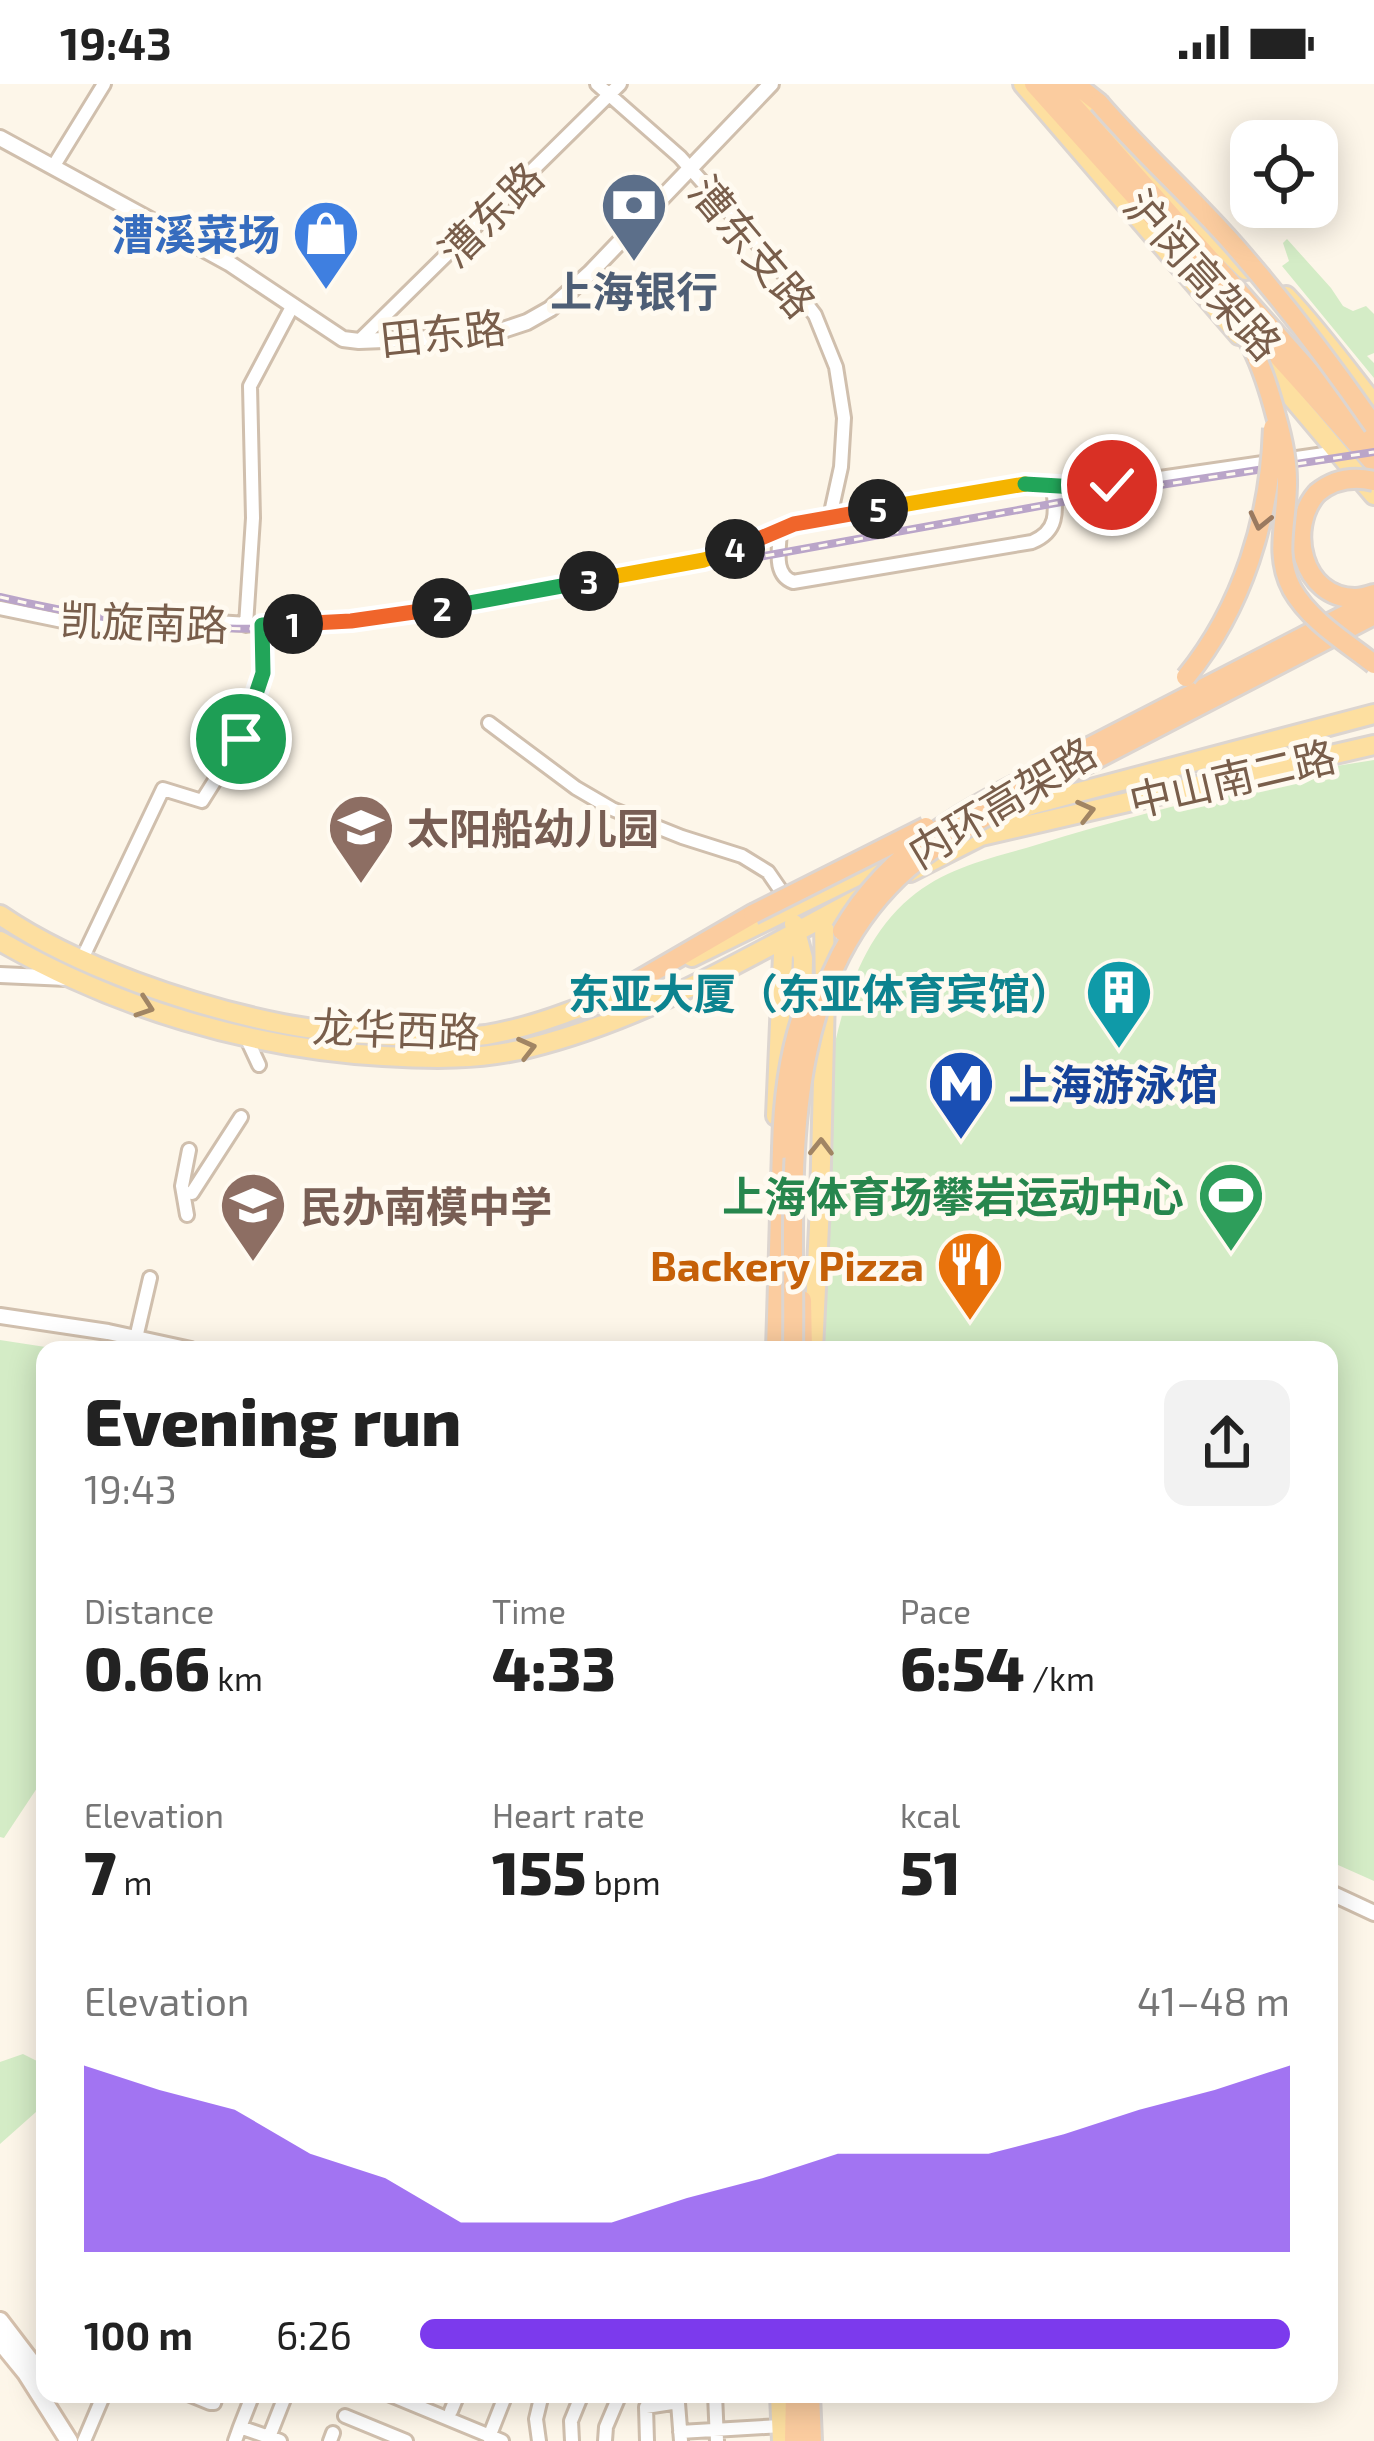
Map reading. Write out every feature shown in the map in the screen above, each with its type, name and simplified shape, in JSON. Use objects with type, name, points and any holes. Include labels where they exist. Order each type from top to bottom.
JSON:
[{"type":"highway","name":"沪闵高架路","points":[[1034,84],[1374,464]]},
{"type":"highway","name":"沪闵高架路","points":[[1054,84],[1374,444]]},
{"type":"highway","points":[[1072,84],[1099,103],[1229,240],[1373,416]]},
{"type":"highway","points":[[1212,284],[1256,350],[1274,405],[1287,460],[1281,554],[1285,574],[1314,617],[1374,664]]},
{"type":"highway","points":[[1114,734],[1186,677],[1228,615],[1261,525],[1274,405]]},
{"type":"highway","points":[[1374,482],[1351,479],[1326,486],[1305,510],[1300,540],[1304,561],[1324,586],[1342,596],[1374,597]]},
{"type":"highway","name":"内环高架路","points":[[776,1341],[782,1127],[793,1044],[844,927],[872,888],[904,853],[986,801],[1374,597]]},
{"type":"highway","name":"内环高架路","points":[[798,1341],[795,1127],[806,1050],[815,1017],[868,912],[934,848],[977,821],[1374,615]]},
{"type":"highway","points":[[622,990],[826,875],[986,801]]},
{"type":"highway","points":[[794,1203],[802,1225],[799,1341]]},
{"type":"highway","points":[[786,2436],[792,2403]]},
{"type":"highway","points":[[814,2403],[816,2441]]},
{"type":"main road","points":[[1023,84],[1374,495]]},
{"type":"main road","points":[[1072,84],[1150,176],[1328,356],[1373,416]]},
{"type":"main road","points":[[1087,84],[1315,326],[1328,356],[1365,384],[1373,416]]},
{"type":"main road","name":"中山南二路","points":[[792,907],[927,842],[1034,804],[1374,714]]},
{"type":"main road","name":"中山南二路","points":[[795,932],[981,836],[1374,745]]},
{"type":"main road","points":[[792,907],[802,958],[798,1341]]},
{"type":"main road","name":"龙华西路","points":[[3,923],[140,983],[284,1024],[420,1037],[485,1035],[622,990],[792,907]]},
{"type":"main road","points":[[813,1341],[824,916]]},
{"type":"main road","points":[[767,1341],[779,998],[783,955],[795,932]]},
{"type":"main road","name":"龙华西路","points":[[0,941],[71,978],[190,1022],[276,1044],[436,1059],[489,1057],[580,1033],[652,1006],[795,932]]},
{"type":"main road","points":[[0,2321],[36,2368]]},
{"type":"main road","points":[[0,2341],[36,2389]]},
{"type":"main road","points":[[45,2403],[69,2441]]},
{"type":"main road","points":[[60,2403],[83,2441]]},
{"type":"main road","points":[[781,2403],[786,2436]]},
{"type":"street","points":[[53,167],[104,84]]},
{"type":"street","name":"漕东支路","points":[[597,84],[615,89],[690,168],[802,295],[827,339],[844,418],[841,467],[830,517]]},
{"type":"street","name":"田东路","points":[[0,138],[229,263],[343,339],[468,338],[527,322],[570,292],[771,84]]},
{"type":"street","name":"漕东路","points":[[359,341],[615,89]]},
{"type":"street","points":[[246,625],[253,518],[250,386],[293,304]]},
{"type":"street","name":"凯旋南路","points":[[0,608],[80,626],[124,616],[262,625],[395,616],[704,560],[780,528],[830,517],[1022,484],[1112,485],[1339,452]]},
{"type":"street","points":[[780,528],[779,571],[793,582],[1032,542],[1053,525],[1053,486]]},
{"type":"street","points":[[82,959],[164,789],[202,800],[241,739],[263,673],[262,625]]},
{"type":"street","points":[[489,723],[576,788],[612,808],[742,856],[768,872],[792,907]]},
{"type":"street","points":[[0,975],[71,978]]},
{"type":"street","points":[[246,1037],[259,1065]]},
{"type":"street","points":[[192,1192],[241,1117]]},
{"type":"street","points":[[187,1215],[182,1186],[189,1150]]},
{"type":"street","points":[[136,1338],[150,1278]]},
{"type":"street","points":[[0,1316],[150,1341]]},
{"type":"street","points":[[1338,1896],[1374,1913]]},
{"type":"street","points":[[83,2441],[100,2403]]},
{"type":"street","points":[[235,2441],[250,2403]]},
{"type":"street","points":[[241,2427],[274,2439],[284,2403]]},
{"type":"street","points":[[409,2403],[493,2439],[503,2403]]},
{"type":"street","points":[[452,2411],[455,2403]]},
{"type":"street","points":[[539,2441],[540,2403]]},
{"type":"street","points":[[572,2441],[571,2421],[578,2403]]},
{"type":"street","points":[[605,2441],[616,2403]]},
{"type":"street","points":[[641,2403],[647,2441]]},
{"type":"street","points":[[678,2403],[680,2437],[786,2436]]},
{"type":"street","points":[[715,2403],[717,2436]]},
{"type":"street","points":[[345,2416],[406,2441]]},
{"type":"green space","points":[[1287,239],[1343,306],[1353,311],[1366,306],[1374,314],[1374,353],[1367,356],[1374,363],[1374,378],[1282,266],[1289,261],[1283,243]]},
{"type":"green space","points":[[1374,760],[1374,1881],[1338,1865],[1338,1341],[818,1341],[835,1043],[861,964],[895,912],[939,878],[986,859],[1330,767]]},
{"type":"green space","points":[[0,1340],[36,1346],[36,1790],[4,1838],[0,1837]]},
{"type":"green space","points":[[23,2054],[36,2060],[36,2112],[0,2144],[0,2062]]},
{"type":"railway","points":[[0,597],[166,625],[272,629],[381,622],[1128,490],[1374,452]]},
{"type":"place","name":"上海银行","points":[[634,264]]},
{"type":"place","name":"漕溪菜场","points":[[326,292]]},
{"type":"place","name":"太阳船幼儿园","points":[[361,886]]},
{"type":"place","name":"东亚大厦（东亚体育宾馆）","points":[[1119,1051]]},
{"type":"place","name":"上海游泳馆","points":[[961,1142]]},
{"type":"place","name":"上海体育场攀岩运动中心","points":[[1231,1254]]},
{"type":"place","name":"民办南模中学","points":[[253,1264]]},
{"type":"place","name":"Backery Pizza","points":[[970,1323]]},
{"type":"route","points":[[241,739],[263,673],[262,625],[351,621],[440,609],[704,560],[807,520],[1022,484],[1112,485]]}]
